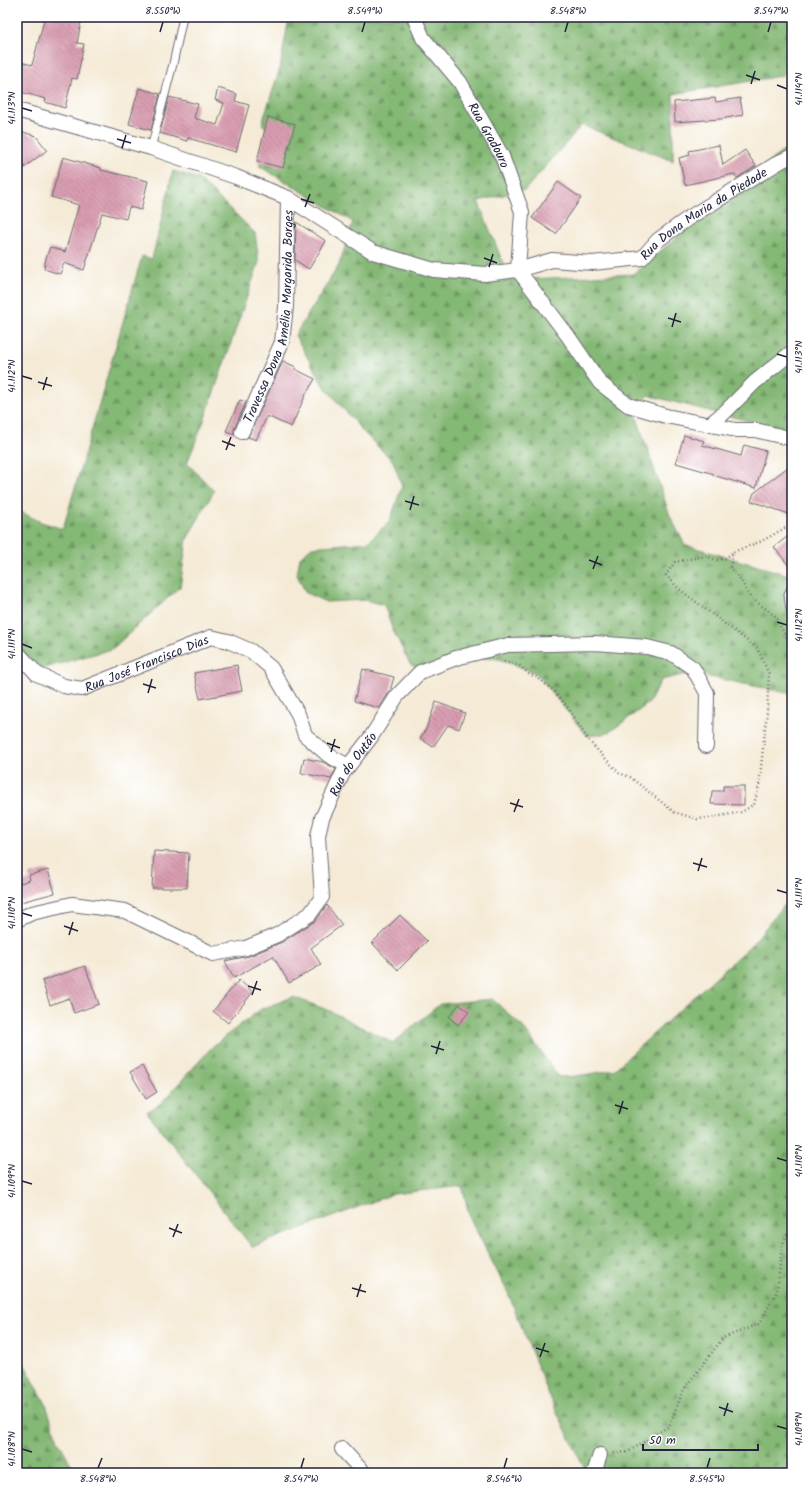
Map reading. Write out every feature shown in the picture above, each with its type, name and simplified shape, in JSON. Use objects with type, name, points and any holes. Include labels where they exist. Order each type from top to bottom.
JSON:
[{"type":"street","name":"Rua Gradouro","points":[[414,17],[423,38],[460,82],[502,156],[522,212],[518,270]]},
{"type":"street","name":"Rua Dona Maria da Piedade","points":[[17,110],[151,148],[236,177],[288,198],[373,252],[434,270],[485,274],[518,270],[552,260],[592,263],[642,258],[658,240],[690,217],[781,161],[792,156]]},
{"type":"street","name":"Travessa Dona Amélia Margarida Borges","points":[[242,432],[282,342],[286,307],[288,198]]},
{"type":"street","points":[[518,270],[568,336],[600,383],[628,405],[666,416],[736,430],[755,430],[792,440]]},
{"type":"street","points":[[710,424],[725,412],[755,382],[792,352]]},
{"type":"street","name":"Rua José Francisco Dias","points":[[17,652],[36,674],[64,686],[82,689],[210,637],[228,641],[250,651],[271,668],[298,714],[305,735],[328,754],[348,766]]},
{"type":"street","name":"Rua do Outão","points":[[17,920],[32,913],[72,904],[126,910],[213,954],[246,948],[277,935],[310,914],[322,897],[318,836],[322,818],[342,773],[371,737],[396,696],[420,672],[456,658],[508,645],[595,643],[647,647],[671,653],[693,668],[707,693],[706,746]]},
{"type":"street","points":[[342,1449],[364,1473]]},
{"type":"street","points":[[594,1473],[600,1455]]},
{"type":"lane","points":[[151,148],[173,64],[183,17]]},
{"type":"lane","points":[[792,587],[788,594],[790,610],[792,612]]},
{"type":"path","points":[[501,660],[520,666],[528,674],[536,677],[553,690],[569,708],[588,740],[619,773],[630,777],[674,812],[697,819],[742,812],[754,804],[759,786],[767,711],[768,674],[757,648],[680,589],[666,575],[676,562],[705,556],[717,560],[726,558],[733,552],[762,541],[792,524]]},
{"type":"path","points":[[733,552],[730,568],[741,580],[750,597],[775,616],[792,648]]},
{"type":"path","points":[[792,668],[792,674]]},
{"type":"path","points":[[600,1455],[628,1452],[669,1426],[684,1389],[723,1338],[759,1324],[777,1292],[782,1246],[792,1224]]},
{"type":"green space","points":[[289,17],[792,17],[792,66],[781,76],[673,94],[673,161],[582,125],[525,190],[478,201],[510,280],[633,274],[763,166],[792,145],[792,438],[764,425],[647,395],[636,415],[670,516],[685,545],[792,576],[792,694],[691,673],[661,680],[649,703],[608,733],[587,736],[536,673],[499,659],[473,657],[426,673],[410,664],[392,628],[384,605],[365,600],[326,602],[306,593],[297,575],[300,557],[312,547],[368,542],[390,521],[402,486],[393,461],[365,434],[323,385],[295,335],[339,265],[353,222],[259,166],[272,133],[262,124],[280,68]]},
{"type":"green space","points":[[173,171],[199,179],[255,233],[259,262],[205,418],[187,463],[214,491],[187,539],[180,587],[112,649],[27,673],[17,673],[17,510],[41,522],[63,529],[142,256],[152,259]]},
{"type":"green space","points":[[792,896],[792,1473],[587,1473],[551,1400],[508,1293],[470,1218],[462,1186],[393,1194],[252,1247],[147,1112],[161,1103],[214,1045],[261,1009],[293,997],[330,1011],[393,1043],[440,1004],[492,999],[523,1027],[559,1077],[614,1070],[753,943]]},
{"type":"green space","points":[[17,1351],[45,1402],[58,1440],[73,1468],[74,1473],[17,1473]]},
{"type":"building","points":[[45,17],[82,17],[77,43],[84,44],[77,79],[72,78],[65,108],[45,102],[46,99],[17,91],[17,61],[32,65]]},
{"type":"building","points":[[139,88],[160,94],[151,130],[129,124]]},
{"type":"building","points":[[218,88],[237,94],[235,101],[249,105],[236,152],[188,138],[187,141],[160,133],[169,97],[198,104],[194,118],[217,125],[224,103],[215,100]]},
{"type":"building","points":[[715,98],[716,102],[740,98],[743,115],[721,119],[675,122],[674,102]]},
{"type":"building","points":[[268,117],[295,124],[283,168],[257,161]]},
{"type":"building","points":[[23,132],[36,136],[47,150],[17,173],[17,136]]},
{"type":"building","points":[[719,145],[723,165],[745,150],[756,166],[737,178],[734,174],[685,185],[679,158],[690,155],[689,151]]},
{"type":"building","points":[[63,157],[101,168],[101,170],[148,181],[141,210],[129,207],[126,219],[102,213],[84,270],[64,263],[60,274],[44,269],[46,258],[50,247],[65,252],[79,205],[51,197]]},
{"type":"building","points":[[558,182],[581,198],[556,234],[532,218]]},
{"type":"building","points":[[296,222],[326,241],[309,269],[295,260]]},
{"type":"building","points":[[283,361],[315,379],[306,394],[291,427],[267,416],[256,440],[248,437]]},
{"type":"building","points":[[240,400],[246,402],[234,429],[234,434],[226,431]]},
{"type":"building","points":[[684,435],[704,441],[702,445],[741,456],[744,445],[766,451],[756,488],[676,463]]},
{"type":"building","points":[[792,464],[792,515],[751,501],[754,493]]},
{"type":"building","points":[[792,533],[792,570],[774,547]]},
{"type":"building","points":[[237,665],[242,691],[200,699],[194,673]]},
{"type":"building","points":[[363,669],[394,677],[390,691],[379,708],[354,701]]},
{"type":"building","points":[[436,702],[465,713],[459,729],[448,725],[433,747],[420,738],[426,729]]},
{"type":"building","points":[[304,758],[323,762],[336,769],[331,779],[301,773]]},
{"type":"building","points":[[723,786],[744,786],[744,805],[711,804],[712,791],[723,791]]},
{"type":"building","points":[[154,851],[189,853],[187,888],[152,888]]},
{"type":"building","points":[[48,870],[55,893],[17,903],[17,884],[30,880],[29,875]]},
{"type":"building","points":[[327,905],[342,925],[311,948],[321,965],[289,983],[273,956],[234,978],[225,961],[249,956],[282,942],[315,921]]},
{"type":"building","points":[[400,915],[427,941],[398,970],[372,943]]},
{"type":"building","points":[[85,966],[99,1004],[74,1013],[69,998],[50,1005],[42,981]]},
{"type":"building","points":[[239,980],[253,992],[228,1023],[213,1011]]},
{"type":"building","points":[[459,1004],[469,1012],[458,1025],[449,1017]]},
{"type":"building","points":[[142,1066],[157,1092],[146,1099],[130,1072]]}]
